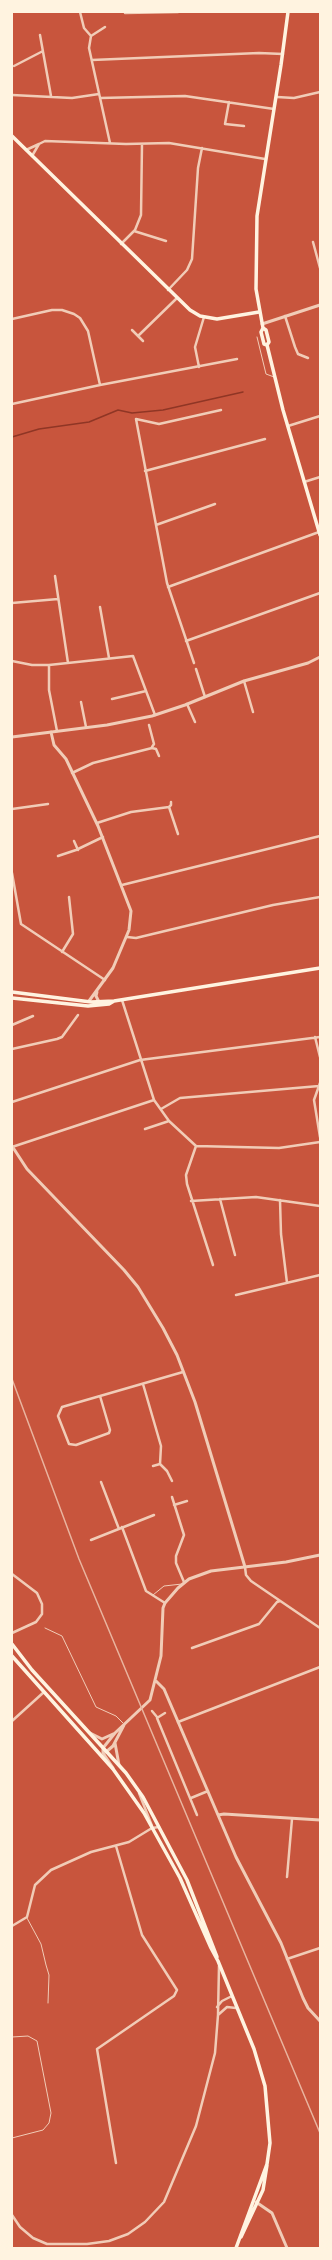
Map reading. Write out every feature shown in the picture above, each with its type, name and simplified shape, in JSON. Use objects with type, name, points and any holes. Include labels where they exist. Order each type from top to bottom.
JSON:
[{"type":"main road","points":[[288,12],[283,54],[260,192],[255,255],[256,289],[262,326],[261,332],[264,344],[267,345],[288,426],[320,533]]},
{"type":"main road","points":[[12,136],[176,299],[190,310],[204,317],[224,319],[259,312]]},
{"type":"main road","points":[[12,992],[89,1001],[89,1004],[99,1004],[320,968]]},
{"type":"main road","points":[[12,998],[99,1004]]},
{"type":"main road","points":[[12,1644],[32,1670],[105,1752],[119,1765],[137,1788],[187,1881],[215,1947],[218,1961]]},
{"type":"main road","points":[[12,1656],[113,1769],[144,1813],[180,1878],[240,2011],[254,2049],[265,2086],[270,2143],[265,2185],[259,2203],[236,2248]]},
{"type":"main road","points":[[241,2238],[267,2164]]},
{"type":"street","points":[[80,12],[84,28],[91,36]]},
{"type":"street","points":[[125,13],[178,12]]},
{"type":"street","points":[[105,27],[91,36],[89,48],[110,144]]},
{"type":"street","points":[[40,35],[51,96]]},
{"type":"street","points":[[14,66],[43,51]]},
{"type":"street","points":[[92,60],[259,52],[283,54]]},
{"type":"street","points":[[276,97],[304,97],[320,92]]},
{"type":"street","points":[[12,95],[72,98],[99,94]]},
{"type":"street","points":[[100,98],[185,96],[274,109]]},
{"type":"street","points":[[229,102],[225,124],[244,126]]},
{"type":"street","points":[[26,150],[45,141],[110,144],[169,143],[265,159]]},
{"type":"street","points":[[32,156],[38,144]]},
{"type":"street","points":[[121,244],[134,231],[140,220],[142,209],[142,144]]},
{"type":"street","points":[[168,290],[188,270],[192,259],[198,168],[202,148]]},
{"type":"street","points":[[134,231],[166,241]]},
{"type":"street","points":[[313,242],[320,268]]},
{"type":"street","points":[[138,336],[176,299]]},
{"type":"street","points":[[262,326],[320,304]]},
{"type":"street","points":[[12,319],[62,310],[70,312],[80,318],[89,335],[100,385]]},
{"type":"street","points":[[285,316],[298,354],[308,358]]},
{"type":"street","points":[[199,367],[195,347],[204,317]]},
{"type":"street","points":[[132,330],[143,341]]},
{"type":"street","points":[[12,404],[100,385],[237,359]]},
{"type":"street","points":[[194,663],[168,587],[136,419],[159,424],[221,410]]},
{"type":"street","points":[[288,426],[320,416]]},
{"type":"street","points":[[145,471],[266,438]]},
{"type":"street","points":[[304,482],[320,477]]},
{"type":"street","points":[[156,526],[215,504]]},
{"type":"street","points":[[315,519],[320,517]]},
{"type":"street","points":[[168,587],[320,533]]},
{"type":"street","points":[[55,576],[58,599],[61,607],[68,663]]},
{"type":"street","points":[[186,641],[320,593]]},
{"type":"street","points":[[12,603],[58,599]]},
{"type":"street","points":[[100,607],[109,658]]},
{"type":"street","points":[[12,661],[32,665],[49,665],[133,656],[155,715]]},
{"type":"street","points":[[12,737],[86,727],[155,715],[244,681],[308,663],[320,657]]},
{"type":"street","points":[[49,665],[49,690],[57,731]]},
{"type":"street","points":[[196,669],[205,697]]},
{"type":"street","points":[[244,681],[253,712]]},
{"type":"street","points":[[112,699],[115,697],[146,691]]},
{"type":"street","points":[[81,702],[80,706],[86,727]]},
{"type":"street","points":[[187,704],[194,722]]},
{"type":"street","points":[[149,725],[154,744],[152,748]]},
{"type":"street","points":[[50,732],[54,745],[64,757],[97,823],[131,911],[131,925],[113,968],[89,1001]]},
{"type":"street","points":[[72,773],[94,763],[152,748],[156,749],[159,756]]},
{"type":"street","points":[[170,802],[171,806],[169,807],[178,834]]},
{"type":"street","points":[[12,809],[48,804]]},
{"type":"street","points":[[97,823],[131,812],[169,807]]},
{"type":"street","points":[[122,885],[320,836]]},
{"type":"street","points":[[58,856],[78,850],[103,837]]},
{"type":"street","points":[[74,841],[78,850]]},
{"type":"street","points":[[12,873],[19,921],[62,952],[105,980]]},
{"type":"street","points":[[127,937],[136,938],[273,905],[320,896]]},
{"type":"street","points":[[62,952],[73,934],[69,897]]},
{"type":"street","points":[[96,992],[99,1004]]},
{"type":"street","points":[[122,1000],[154,1100],[169,1121],[196,1146],[279,1148],[320,1142]]},
{"type":"street","points":[[12,1049],[62,1037],[78,1015]]},
{"type":"street","points":[[12,1025],[33,1016]]},
{"type":"street","points":[[12,1102],[140,1060],[320,1036]]},
{"type":"street","points":[[315,1037],[320,1056]]},
{"type":"street","points":[[161,1109],[180,1098],[320,1085],[314,1100],[320,1137]]},
{"type":"street","points":[[154,1100],[12,1147],[28,1169],[113,1257],[138,1286],[163,1328],[183,1372],[218,1471],[246,1575],[251,1581],[320,1628]]},
{"type":"street","points":[[145,1129],[169,1121]]},
{"type":"street","points":[[196,1146],[186,1175],[192,1201],[213,1266]]},
{"type":"street","points":[[192,1201],[256,1197],[320,1206]]},
{"type":"street","points":[[220,1199],[235,1255]]},
{"type":"street","points":[[280,1200],[281,1234],[287,1283]]},
{"type":"street","points":[[236,1295],[320,1275]]},
{"type":"street","points":[[100,1396],[110,1430],[109,1433],[76,1445],[69,1444],[58,1416],[60,1410],[100,1396],[183,1372]]},
{"type":"street","points":[[143,1384],[161,1446],[160,1464],[167,1471],[172,1481]]},
{"type":"street","points":[[153,1466],[160,1464]]},
{"type":"street","points":[[102,1482],[118,1529]]},
{"type":"street","points":[[172,1497],[184,1535],[176,1556],[176,1563],[183,1583]]},
{"type":"street","points":[[174,1505],[187,1501]]},
{"type":"street","points":[[91,1540],[154,1515]]},
{"type":"street","points":[[122,1527],[142,1584],[146,1591],[165,1603]]},
{"type":"street","points":[[103,1748],[115,1733],[148,1702],[156,1681],[161,1656],[165,1603],[183,1583],[211,1571],[320,1555]]},
{"type":"street","points":[[12,1574],[37,1593],[42,1604],[42,1614],[36,1622],[12,1633]]},
{"type":"street","points":[[192,1648],[259,1624],[277,1602],[280,1601]]},
{"type":"street","points":[[178,1722],[320,1667]]},
{"type":"street","points":[[156,1681],[164,1689],[218,1815],[287,1959],[305,2004],[320,2020]]},
{"type":"street","points":[[12,1722],[44,1692]]},
{"type":"street","points":[[152,1711],[157,1717],[197,1814]]},
{"type":"street","points":[[157,1717],[165,1713]]},
{"type":"street","points":[[98,1753],[105,1752],[115,1743],[124,1725]]},
{"type":"street","points":[[88,1732],[102,1739],[115,1733]]},
{"type":"street","points":[[115,1743],[119,1765]]},
{"type":"street","points":[[105,1752],[113,1769]]},
{"type":"street","points":[[137,1788],[151,1820],[152,1828]]},
{"type":"street","points":[[191,1798],[208,1791]]},
{"type":"street","points":[[218,1815],[224,1814],[320,1820]]},
{"type":"street","points":[[287,1877],[292,1819]]},
{"type":"street","points":[[12,1926],[27,1917],[34,1885],[46,1873],[60,1864],[129,1842],[152,1828],[159,1827]]},
{"type":"street","points":[[116,1846],[142,1935],[177,1990],[174,1996],[97,2049],[116,2163]]},
{"type":"street","points":[[287,1959],[320,1948]]},
{"type":"street","points":[[12,2215],[20,2227],[32,2238],[47,2244],[86,2244],[109,2241],[128,2234],[145,2222],[164,2202],[194,2132],[212,2068],[218,2016],[217,2007],[220,1979],[218,1961]]},
{"type":"street","points":[[217,2007],[222,2001],[233,1996]]},
{"type":"street","points":[[218,2016],[222,2009],[228,2007],[234,2007],[240,2011]]},
{"type":"street","points":[[253,2201],[259,2203],[272,2213],[287,2248]]},
{"type":"lane","points":[[257,337],[266,374],[275,378]]},
{"type":"lane","points":[[194,663],[196,669]]},
{"type":"lane","points":[[153,1596],[164,1586],[183,1583]]},
{"type":"lane","points":[[45,1628],[62,1636],[96,1707],[116,1716],[124,1725]]},
{"type":"lane","points":[[27,1917],[41,1944],[49,1975],[48,2003]]},
{"type":"lane","points":[[12,2037],[28,2036],[36,2041],[51,2113],[49,2123],[43,2130],[12,2138]]},
{"type":"waterway","points":[[12,437],[39,429],[89,422],[118,410],[132,413],[163,410],[243,392]]},
{"type":"railway","points":[[12,1379],[79,1559],[320,2133]]}]
